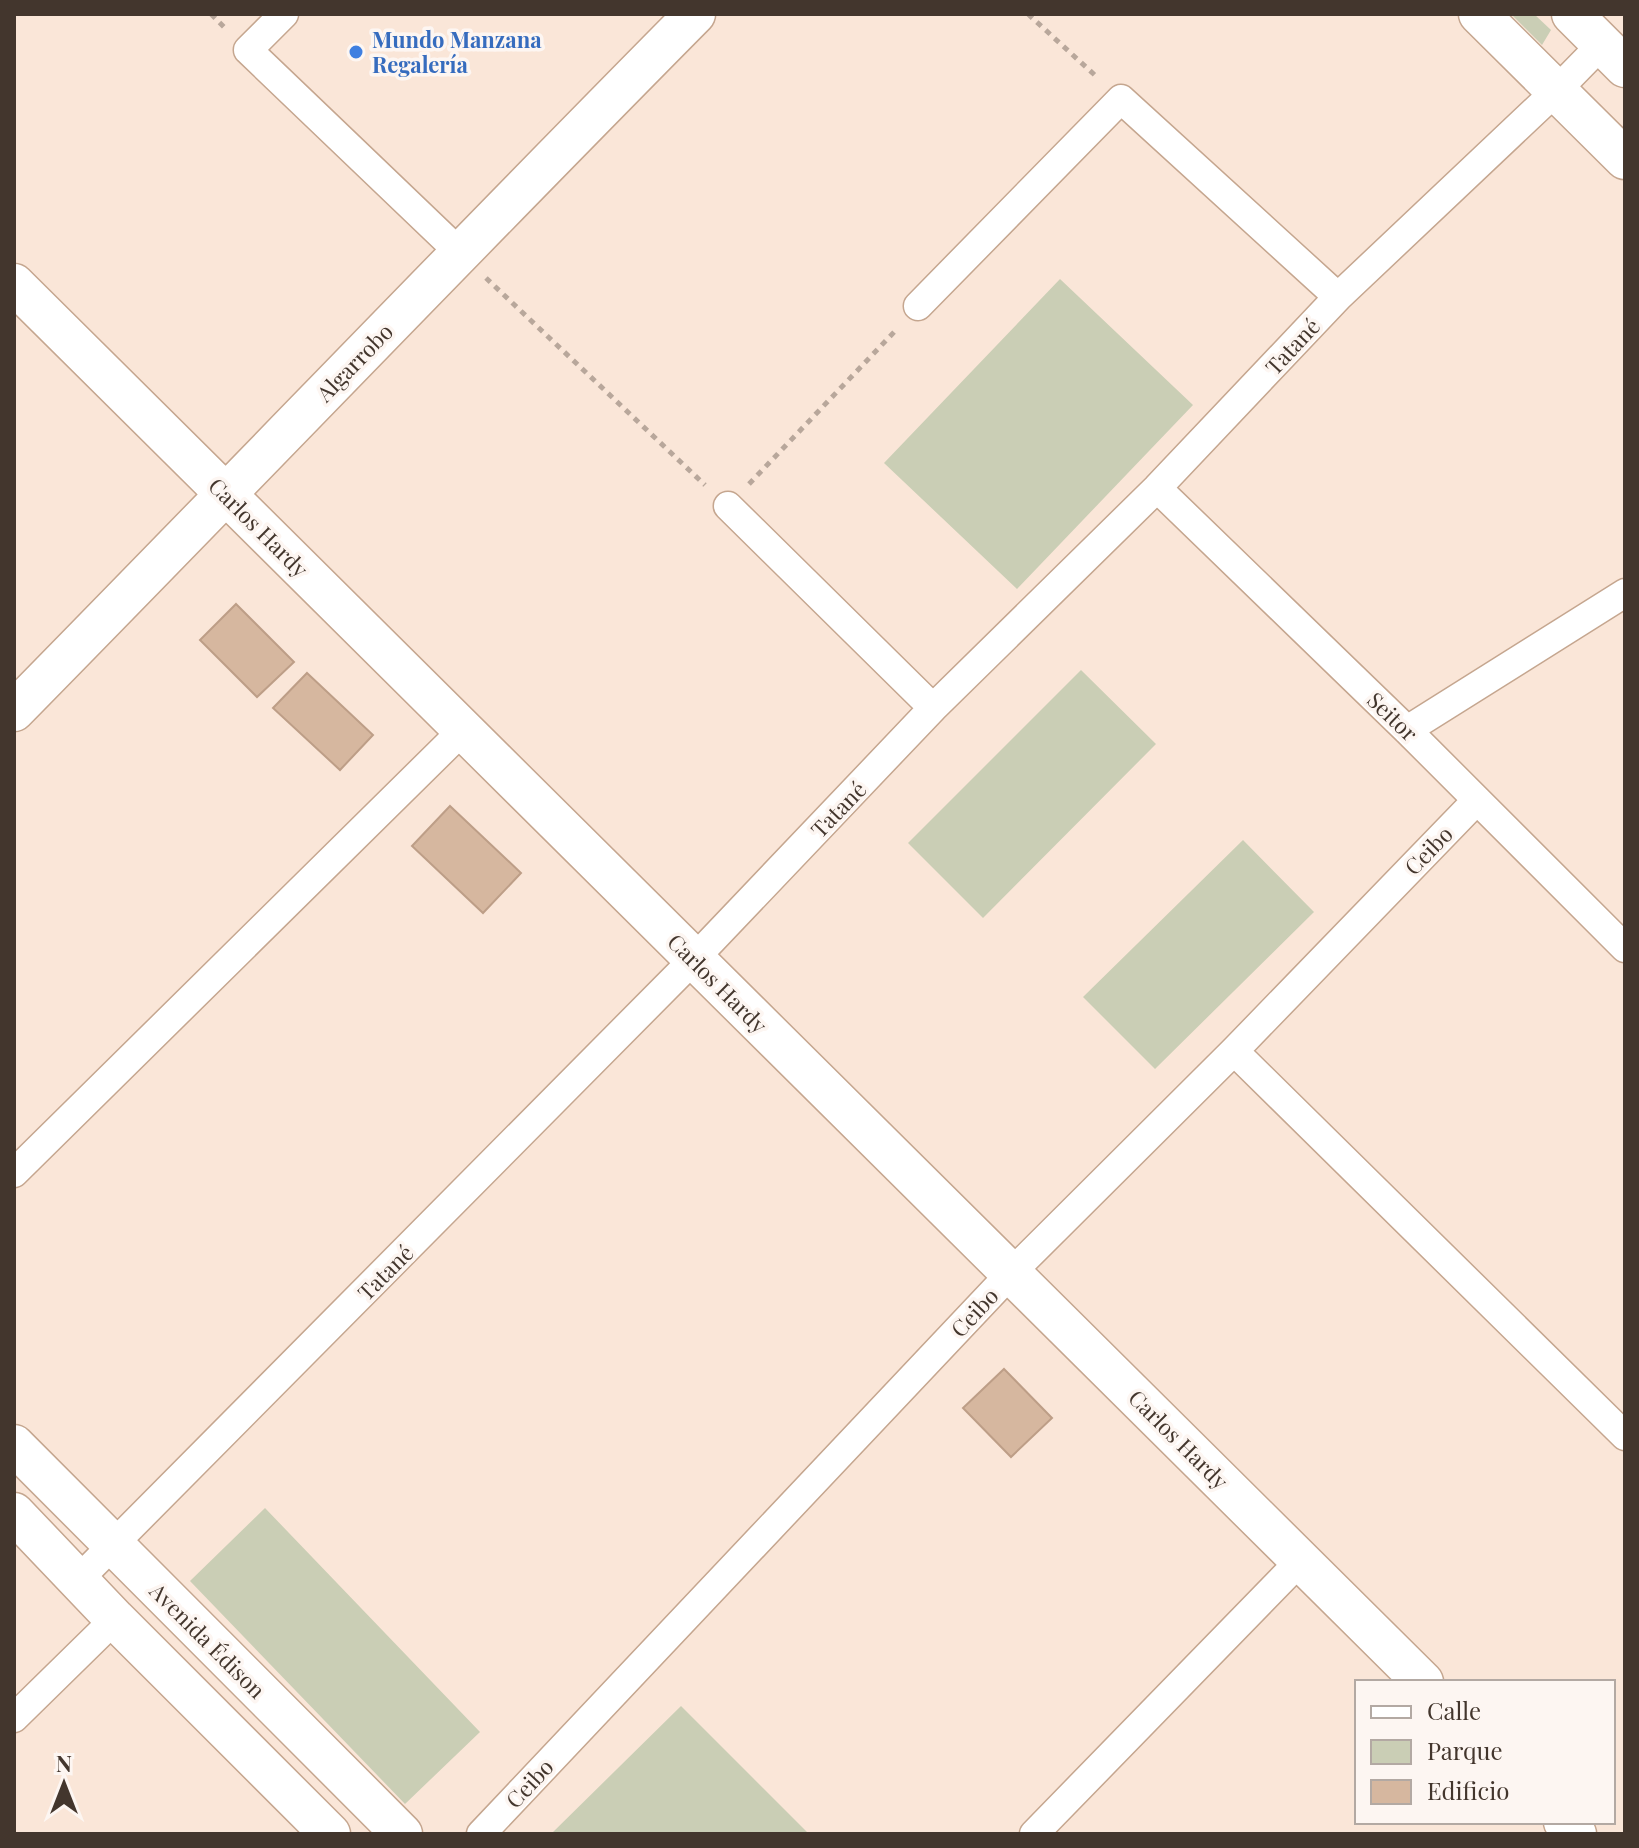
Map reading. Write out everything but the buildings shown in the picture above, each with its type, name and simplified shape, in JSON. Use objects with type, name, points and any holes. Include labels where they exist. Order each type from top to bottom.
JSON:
[{"type":"street","points":[[284,14],[248,50],[459,252]]},
{"type":"street","name":"Algarrobo","points":[[14,711],[227,495],[459,252],[695,14]]},
{"type":"street","points":[[1479,14],[1625,159]]},
{"type":"street","points":[[1572,14],[1613,55]]},
{"type":"street","name":"Tatané","points":[[79,1579],[694,959],[933,708],[1157,488],[1338,297],[1556,91],[1613,55]]},
{"type":"street","points":[[918,306],[1121,99],[1338,297]]},
{"type":"street","name":"Carlos Hardy","points":[[14,284],[1421,1680]]},
{"type":"street","name":"Seitor","points":[[1157,488],[1407,730],[1625,948]]},
{"type":"street","points":[[728,506],[933,708]]},
{"type":"street","points":[[1407,730],[1625,593]]},
{"type":"street","points":[[14,1173],[463,730]]},
{"type":"street","name":"Ceibo","points":[[481,1834],[1011,1273],[1234,1051],[1477,800]]},
{"type":"street","points":[[1234,1051],[1625,1436]]},
{"type":"street","name":"Avenida Édison","points":[[14,1445],[402,1834]]},
{"type":"street","points":[[14,1513],[330,1834]]},
{"type":"street","points":[[1034,1834],[1301,1560]]},
{"type":"street","points":[[14,1718],[115,1619]]},
{"type":"path","points":[[1028,14],[1121,99]]},
{"type":"path","points":[[459,252],[728,506],[918,306]]},
{"type":"green space","points":[[1511,14],[1534,14],[1551,30],[1542,45]]},
{"type":"green space","points":[[1060,279],[1193,405],[1017,589],[884,463]]},
{"type":"green space","points":[[1081,670],[1156,744],[983,918],[908,843]]},
{"type":"green space","points":[[1243,840],[1314,912],[1155,1069],[1083,997]]},
{"type":"green space","points":[[265,1508],[480,1732],[405,1804],[190,1581]]},
{"type":"green space","points":[[681,1706],[809,1834],[551,1834]]},
{"type":"place","name":"Mundo Manzana Regalería","points":[[356,52]]}]
